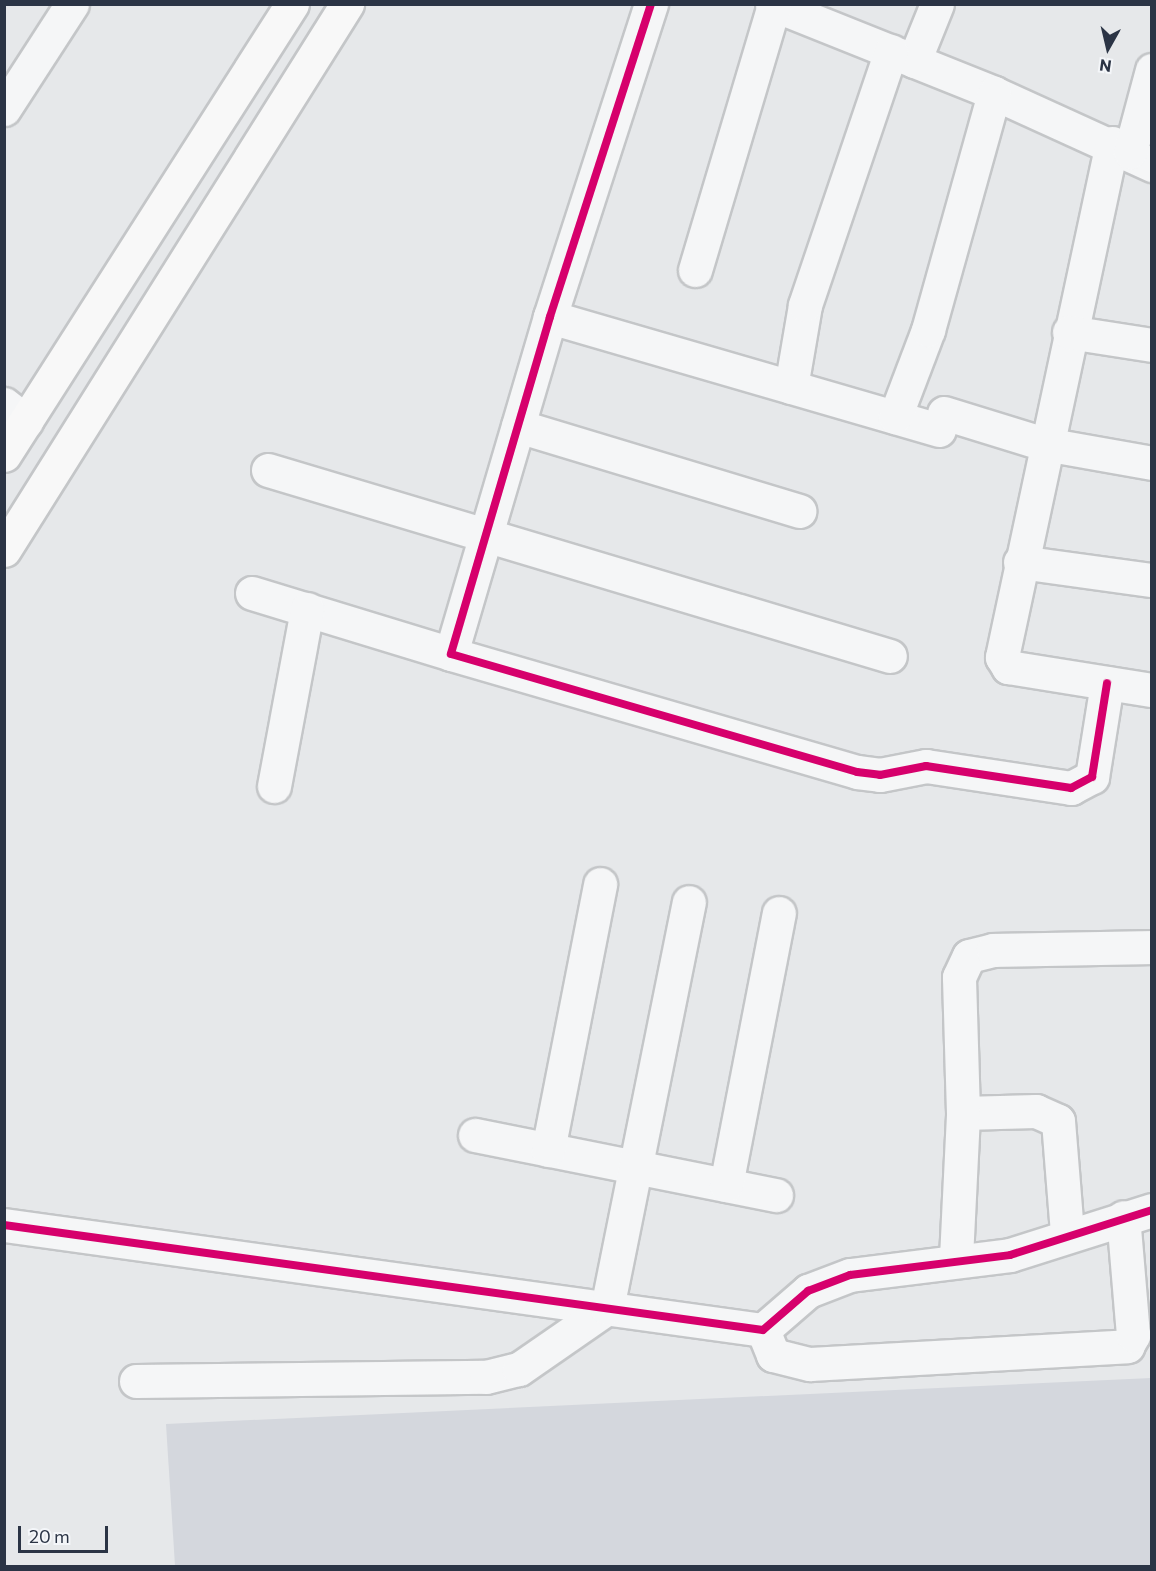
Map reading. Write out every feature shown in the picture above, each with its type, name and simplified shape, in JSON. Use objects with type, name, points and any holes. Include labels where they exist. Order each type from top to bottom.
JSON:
[{"type":"main road","points":[[4,455],[15,413],[292,4]]},
{"type":"main road","points":[[4,550],[347,4]]},
{"type":"street","points":[[4,109],[72,4]]},
{"type":"street","points":[[450,654],[550,317],[651,4]]},
{"type":"street","points":[[791,387],[805,305],[902,56],[937,4]]},
{"type":"street","points":[[695,270],[787,7],[993,93],[1131,154]]},
{"type":"street","points":[[1152,70],[1131,154],[1069,332],[1020,562],[1002,663],[1152,690]]},
{"type":"street","points":[[895,417],[928,330],[993,93]]},
{"type":"street","points":[[550,317],[895,417],[941,421],[1046,444],[1152,463]]},
{"type":"street","points":[[1069,332],[1152,345]]},
{"type":"street","points":[[518,426],[799,511]]},
{"type":"street","points":[[268,470],[485,538],[890,656]]},
{"type":"street","points":[[1020,562],[1152,580]]},
{"type":"street","points":[[252,593],[450,654],[857,772],[880,775],[926,766],[1071,788],[1092,777],[1107,683]]},
{"type":"street","points":[[274,786],[307,609]]},
{"type":"street","points":[[548,1150],[600,884]]},
{"type":"street","points":[[136,1381],[505,1374],[607,1308],[639,1169],[689,902]]},
{"type":"street","points":[[726,1185],[779,913]]},
{"type":"street","points":[[956,1258],[963,1113],[959,977],[969,956],[993,950],[1152,947]]},
{"type":"street","points":[[963,1113],[1036,1111],[1058,1121],[1067,1233]]},
{"type":"street","points":[[475,1135],[776,1195]]},
{"type":"street","points":[[4,1225],[763,1330],[808,1291],[850,1275],[956,1258],[1010,1255],[1067,1233],[1137,1214],[1142,1335],[1127,1346],[810,1364],[773,1355],[763,1330]]},
{"type":"shaded area","points":[[1151,1378],[1151,1566],[175,1566],[166,1424]]},
{"type":"cycle path","points":[[651,4],[550,317],[451,654],[857,772],[880,775],[926,766],[1071,788],[1092,777],[1107,683]]},
{"type":"cycle path","points":[[4,1225],[763,1330],[808,1291],[850,1275],[1010,1255],[1152,1210]]}]
